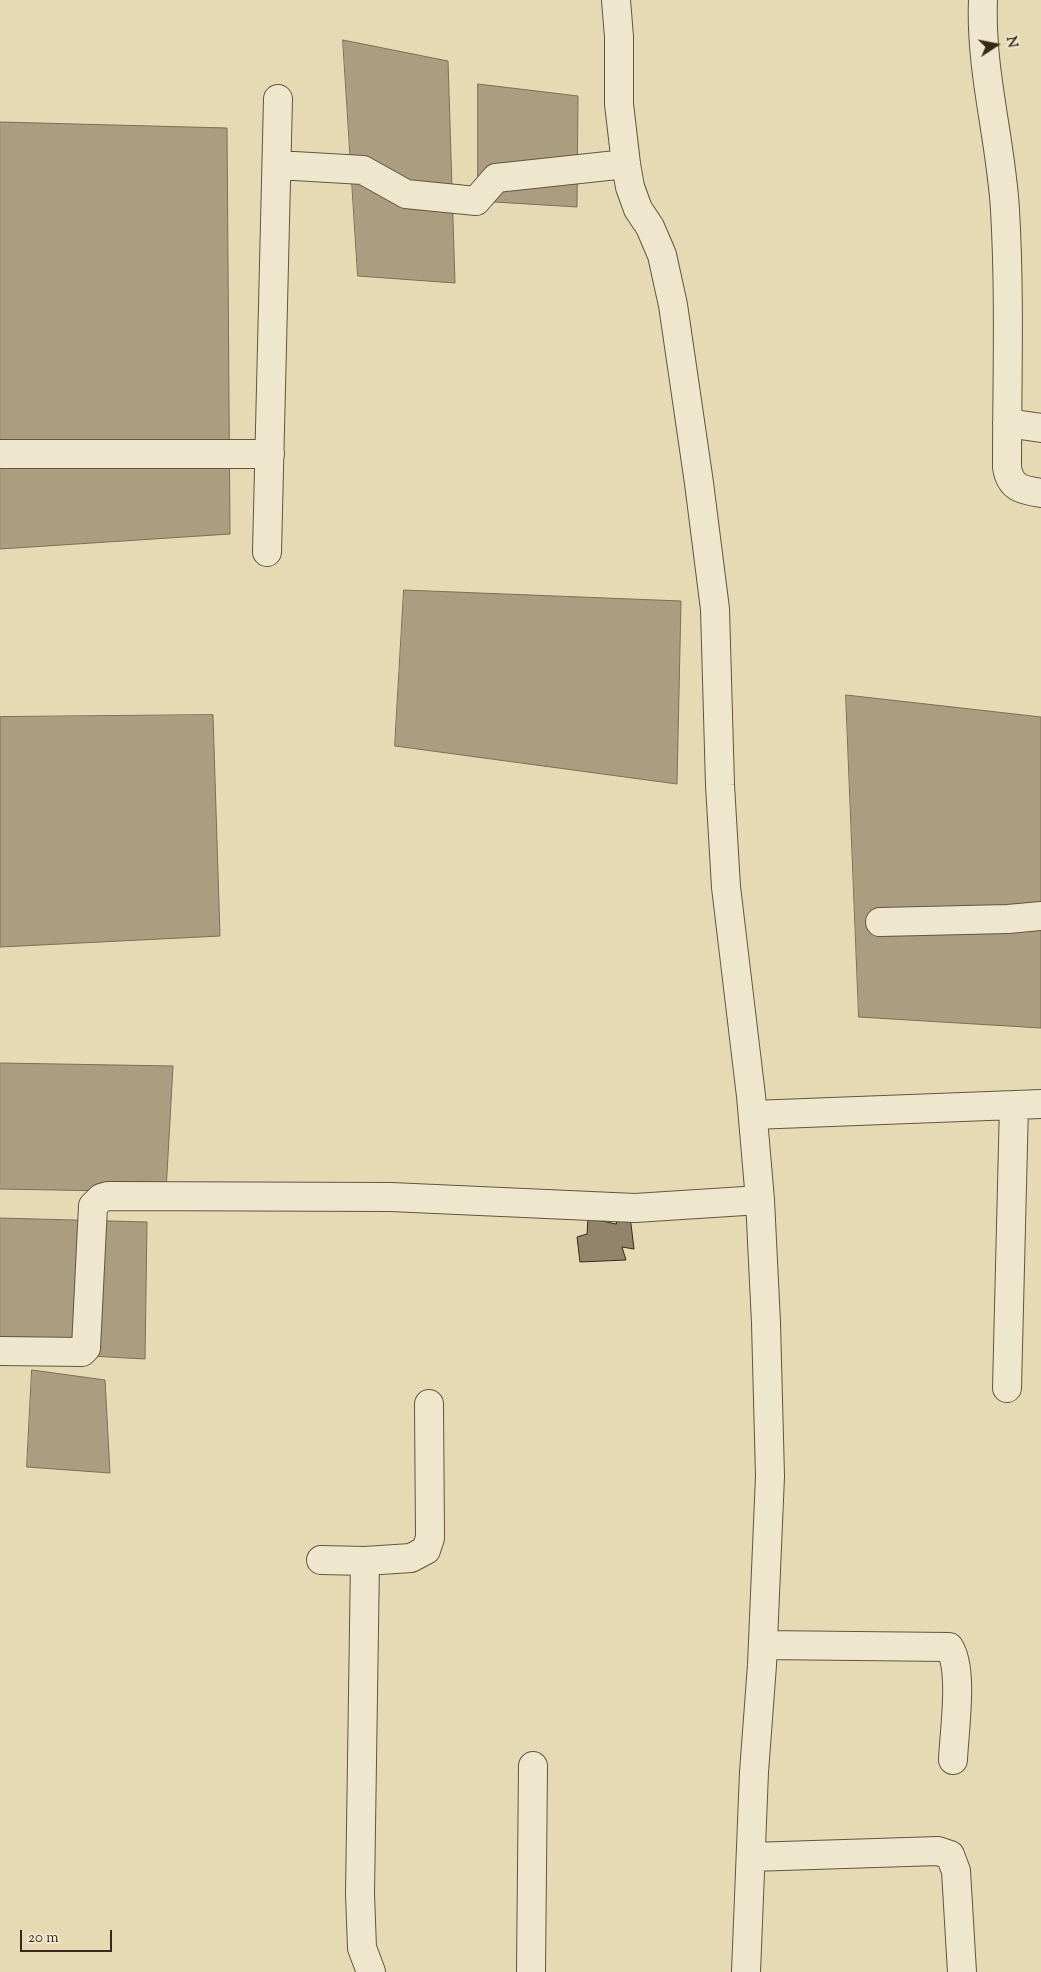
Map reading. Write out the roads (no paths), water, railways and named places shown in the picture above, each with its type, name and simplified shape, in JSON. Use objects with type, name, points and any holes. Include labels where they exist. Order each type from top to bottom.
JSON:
[{"type":"street","points":[[616,0],[619,37],[619,104],[626,164],[630,186],[638,209],[650,226],[662,254],[673,305],[716,609],[720,785],[726,887],[753,1115],[760,1200],[766,1322],[770,1476],[763,1645],[754,1772],[746,1972]]},
{"type":"street","points":[[983,0],[982,20],[985,58],[998,142],[1005,210],[1009,479],[1016,486],[1041,493]]},
{"type":"street","points":[[268,552],[278,99]]},
{"type":"street","points":[[277,165],[363,170],[406,194],[476,200],[496,178],[626,164]]},
{"type":"street","points":[[1007,423],[1041,428]]},
{"type":"street","points":[[0,454],[270,454]]},
{"type":"street","points":[[880,922],[1008,919],[1041,916]]},
{"type":"street","points":[[753,1115],[1041,1104]]},
{"type":"street","points":[[1007,1388],[1014,1105]]},
{"type":"street","points":[[0,1351],[82,1352],[86,1348],[94,1206],[101,1198],[108,1196],[391,1197],[635,1208],[760,1200]]},
{"type":"street","points":[[321,1560],[365,1561],[411,1558],[426,1550],[430,1538],[429,1404]]},
{"type":"street","points":[[365,1561],[360,1894],[362,1948],[371,1972]]},
{"type":"street","points":[[763,1645],[950,1647],[954,1655],[957,1672],[953,1760]]},
{"type":"street","points":[[531,1972],[533,1766]]},
{"type":"street","points":[[751,1857],[938,1851],[950,1856],[956,1871],[962,1972]]}]
